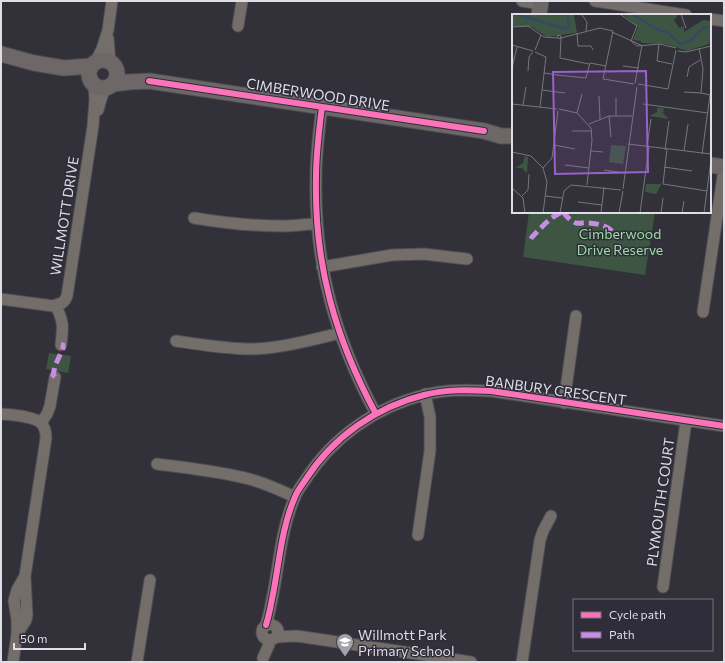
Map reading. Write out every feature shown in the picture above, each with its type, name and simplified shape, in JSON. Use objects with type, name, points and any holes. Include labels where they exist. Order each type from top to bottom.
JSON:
[{"type":"street","name":"WILLMOTT DRIVE","points":[[56,306],[65,300],[68,289],[93,126],[101,99],[102,74],[108,47],[108,30],[112,1]]},
{"type":"street","points":[[238,26],[242,1]]},
{"type":"street","points":[[522,1],[540,7]]},
{"type":"street","points":[[595,1],[680,14]]},
{"type":"street","points":[[711,19],[724,21]]},
{"type":"street","name":"CIMBERWOOD DRIVE","points":[[1,54],[34,63],[64,68],[102,74],[131,75],[149,81],[484,132],[501,136],[512,136]]},
{"type":"street","points":[[322,107],[316,176],[317,224],[322,267],[331,304],[347,354],[376,414]]},
{"type":"street","name":"CIMBERWOOD DRIVE","points":[[484,132],[512,128]]},
{"type":"street","points":[[703,312],[724,168],[711,165]]},
{"type":"street","points":[[194,218],[256,226],[317,224]]},
{"type":"street","points":[[322,267],[404,254],[440,255],[467,259]]},
{"type":"street","points":[[1,299],[56,306],[63,326],[60,344]]},
{"type":"street","points":[[564,402],[576,316]]},
{"type":"street","points":[[176,341],[253,349],[306,342],[340,333]]},
{"type":"street","points":[[41,423],[50,406],[55,377]]},
{"type":"street","name":"BANBURY CRESCENT","points":[[263,660],[271,632],[272,604],[282,540],[288,516],[295,497],[325,453],[349,431],[376,414],[402,402],[425,394],[472,390],[724,426]]},
{"type":"street","points":[[418,536],[431,439],[430,417],[425,394]]},
{"type":"street","points":[[1,414],[36,420],[41,423],[46,432],[26,576],[17,590],[14,601],[17,620],[17,634],[13,662]]},
{"type":"street","name":"PLYMOUTH COURT","points":[[663,587],[686,421]]},
{"type":"street","points":[[157,464],[250,479],[269,485],[295,497]]},
{"type":"street","points":[[522,662],[540,540],[551,516]]},
{"type":"street","points":[[137,662],[150,580]]},
{"type":"street","points":[[271,632],[471,662]]},
{"type":"green space","name":"Cimberwood Drive Reserve","points":[[529,213],[655,213],[645,275],[523,257]]},
{"type":"green space","points":[[49,353],[71,356],[68,373],[46,369]]},
{"type":"marked path","points":[[531,239],[542,226],[560,213]]},
{"type":"marked path","points":[[564,213],[576,223],[598,224],[612,231]]},
{"type":"marked path","points":[[55,377],[53,375],[55,366],[63,348],[63,345],[61,345]]},
{"type":"cycle path","points":[[149,81],[484,131]]},
{"type":"cycle path","points":[[322,107],[317,151],[316,209],[323,270],[338,329],[349,357],[376,414]]},
{"type":"cycle path","points":[[266,625],[274,591],[280,550],[286,523],[297,492],[317,464],[343,437],[357,426],[389,407],[406,400],[441,392],[466,390],[491,391],[724,426]]},
{"type":"place","name":"Willmott Park Primary School","points":[[345,657]]}]
